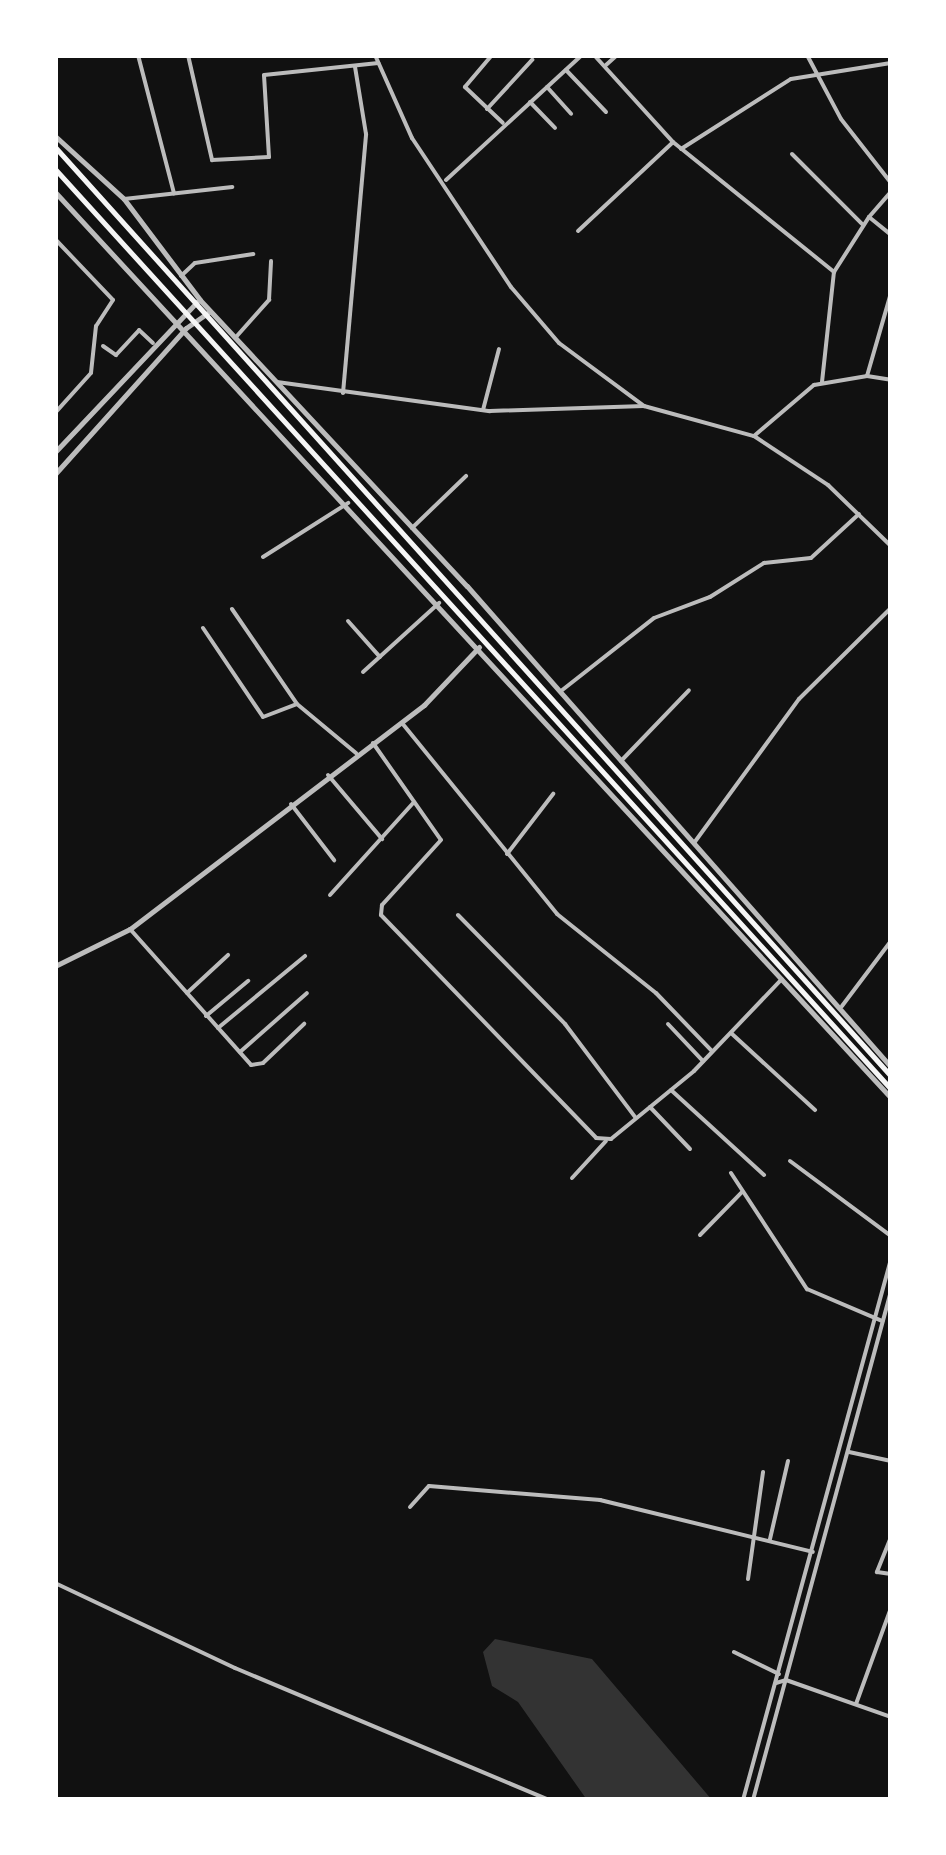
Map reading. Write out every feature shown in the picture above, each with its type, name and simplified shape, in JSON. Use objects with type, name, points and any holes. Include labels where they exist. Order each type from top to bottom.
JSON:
[{"type":"main road","points":[[55,147],[891,1076]]},
{"type":"main road","points":[[55,169],[891,1089]]},
{"type":"street","points":[[138,55],[174,193]]},
{"type":"street","points":[[188,55],[212,160],[269,157],[264,76],[379,63]]},
{"type":"street","points":[[375,55],[412,138],[537,320],[644,406]]},
{"type":"street","points":[[444,181],[582,55]]},
{"type":"street","points":[[594,55],[673,142],[834,272]]},
{"type":"street","points":[[605,65],[618,55]]},
{"type":"street","points":[[807,55],[891,183]]},
{"type":"street","points":[[487,56],[465,83],[504,124]]},
{"type":"street","points":[[487,109],[532,60]]},
{"type":"street","points":[[681,149],[766,92],[814,71],[891,63]]},
{"type":"street","points":[[342,393],[366,134],[354,67]]},
{"type":"street","points":[[566,70],[606,112]]},
{"type":"street","points":[[546,87],[571,114]]},
{"type":"street","points":[[530,102],[554,128]]},
{"type":"street","points":[[55,136],[124,199],[200,300],[561,691],[842,1006],[890,1066]]},
{"type":"street","points":[[578,231],[673,142]]},
{"type":"street","points":[[792,154],[863,226]]},
{"type":"street","points":[[124,199],[232,187]]},
{"type":"street","points":[[55,192],[176,317],[891,1098]]},
{"type":"street","points":[[822,382],[834,272],[869,217],[891,192]]},
{"type":"street","points":[[869,217],[891,234]]},
{"type":"street","points":[[55,239],[114,300],[96,326],[91,373],[55,413]]},
{"type":"street","points":[[181,276],[195,264],[253,254]]},
{"type":"street","points":[[236,337],[269,300],[272,261]]},
{"type":"street","points":[[867,376],[891,293]]},
{"type":"street","points":[[55,452],[176,317],[200,300]]},
{"type":"street","points":[[55,474],[186,328],[212,310]]},
{"type":"street","points":[[103,346],[116,355],[139,330],[153,343]]},
{"type":"street","points":[[482,410],[499,348]]},
{"type":"street","points":[[754,436],[822,382],[867,376],[891,380]]},
{"type":"street","points":[[277,382],[482,410],[644,406],[754,436],[859,514],[891,546]]},
{"type":"street","points":[[412,528],[466,476]]},
{"type":"street","points":[[264,556],[348,504]]},
{"type":"street","points":[[561,691],[654,618],[710,596],[764,563],[811,558],[859,514]]},
{"type":"street","points":[[363,672],[439,603]]},
{"type":"street","points":[[694,843],[799,699],[891,608]]},
{"type":"street","points":[[232,609],[297,704],[356,753]]},
{"type":"street","points":[[348,621],[380,657]]},
{"type":"street","points":[[202,628],[265,718],[297,704]]},
{"type":"street","points":[[55,966],[130,929],[356,753],[402,723],[478,647]]},
{"type":"street","points":[[621,761],[690,690]]},
{"type":"street","points":[[402,723],[557,914],[656,993],[713,1052]]},
{"type":"street","points":[[373,743],[442,840],[382,905],[381,915],[596,1138],[606,1141]]},
{"type":"street","points":[[328,775],[382,839]]},
{"type":"street","points":[[506,854],[553,794]]},
{"type":"street","points":[[330,895],[415,800]]},
{"type":"street","points":[[291,804],[334,860]]},
{"type":"street","points":[[458,916],[565,1024],[635,1116]]},
{"type":"street","points":[[130,929],[206,1016],[258,1066],[304,1024]]},
{"type":"street","points":[[842,1006],[891,941]]},
{"type":"street","points":[[187,993],[228,955]]},
{"type":"street","points":[[218,1028],[304,956]]},
{"type":"street","points":[[572,1178],[606,1141],[703,1062],[782,978]]},
{"type":"street","points":[[206,1016],[248,982]]},
{"type":"street","points":[[240,1052],[306,993]]},
{"type":"street","points":[[668,1024],[703,1062]]},
{"type":"street","points":[[731,1033],[815,1110]]},
{"type":"street","points":[[670,1090],[764,1175]]},
{"type":"street","points":[[650,1106],[690,1149]]},
{"type":"street","points":[[790,1161],[891,1236]]},
{"type":"street","points":[[730,1173],[807,1289],[882,1321]]},
{"type":"street","points":[[700,1235],[742,1192]]},
{"type":"street","points":[[743,1800],[891,1260]]},
{"type":"street","points":[[753,1800],[891,1292]]},
{"type":"street","points":[[849,1452],[891,1461]]},
{"type":"street","points":[[770,1539],[788,1462]]},
{"type":"street","points":[[748,1579],[750,1535],[763,1472]]},
{"type":"street","points":[[410,1507],[429,1486],[600,1500],[814,1552]]},
{"type":"street","points":[[891,1538],[877,1572],[891,1574]]},
{"type":"street","points":[[55,1583],[235,1668],[548,1800]]},
{"type":"street","points":[[856,1704],[889,1624],[891,1608]]},
{"type":"street","points":[[734,1652],[779,1674]]},
{"type":"street","points":[[776,1683],[786,1680],[891,1717]]},
{"type":"shaded area","points":[[495,1639],[592,1659],[712,1800],[587,1800],[518,1702],[492,1686],[483,1652]]}]
